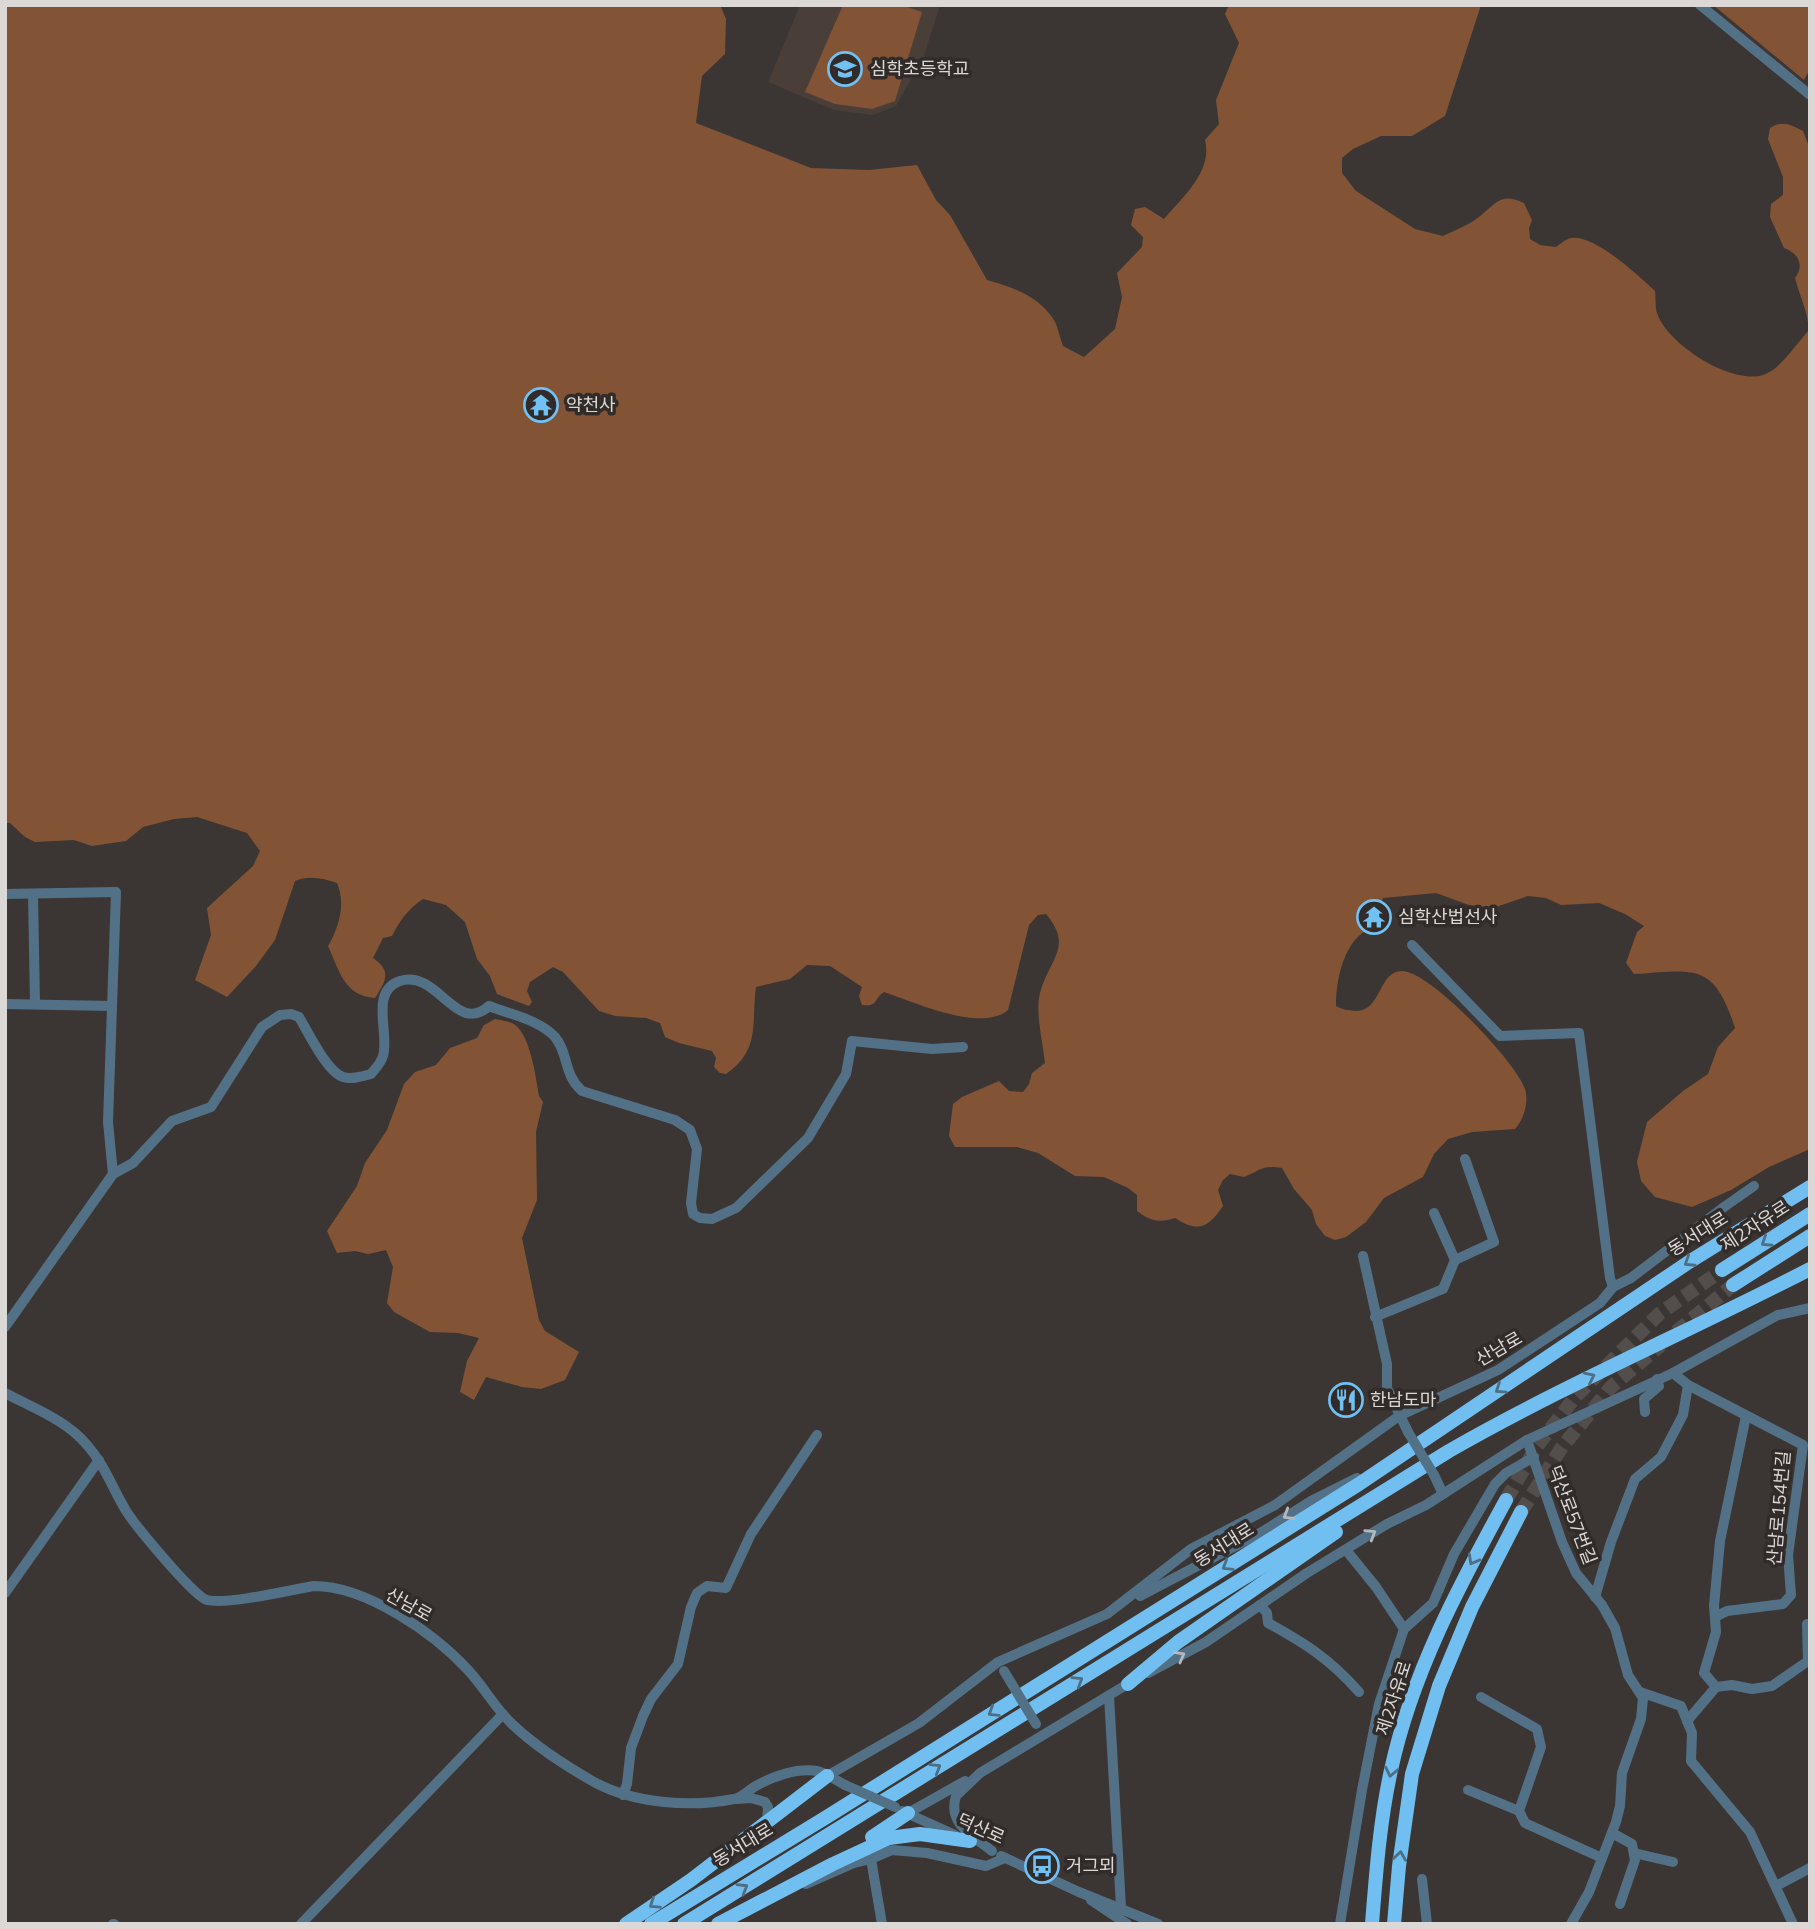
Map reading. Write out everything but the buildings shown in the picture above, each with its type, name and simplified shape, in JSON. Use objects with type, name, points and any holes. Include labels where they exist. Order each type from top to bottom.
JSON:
[{"type":"highway","name":"동서대로","points":[[651,1924],[825,1818],[1392,1461],[1689,1262],[1810,1187]]},
{"type":"highway","name":"제2자유로","points":[[1722,1270],[1810,1214]]},
{"type":"highway","points":[[1732,1285],[1810,1236]]},
{"type":"highway","name":"동서대로","points":[[684,1924],[1415,1472],[1520,1411],[1728,1312],[1810,1269]]},
{"type":"highway","points":[[1128,1684],[1178,1642],[1383,1502],[1415,1472]]},
{"type":"highway","name":"제2자유로","points":[[1372,1924],[1377,1863],[1391,1769],[1418,1679],[1453,1598],[1506,1500]]},
{"type":"highway","points":[[1394,1924],[1412,1774],[1439,1686],[1472,1607],[1521,1512]]},
{"type":"highway","points":[[626,1924],[691,1880],[827,1776]]},
{"type":"highway","points":[[833,1864],[901,1810]]},
{"type":"highway","points":[[718,1924],[833,1864],[899,1835],[920,1834],[970,1841]]},
{"type":"street","points":[[1700,5],[1810,95]]},
{"type":"street","points":[[5,894],[116,892],[108,1122],[113,1174]]},
{"type":"street","points":[[33,894],[35,1004]]},
{"type":"street","points":[[1412,945],[1500,1036],[1579,1033],[1609,1278],[1613,1287]]},
{"type":"street","points":[[5,1327],[113,1174],[133,1163],[172,1121],[211,1107],[262,1027],[280,1015],[291,1014],[299,1017],[331,1068],[342,1077],[371,1074],[383,1056],[382,1017],[386,994],[399,981],[423,983],[435,989],[450,1005],[473,1014],[480,1014],[489,1006],[544,1028],[556,1038],[571,1082],[582,1090],[675,1120],[690,1130],[697,1149],[691,1203],[693,1214],[712,1219],[736,1208],[808,1138],[846,1074],[852,1041],[932,1049],[963,1047]]},
{"type":"street","points":[[5,1004],[112,1006]]},
{"type":"street","points":[[1375,1317],[1443,1289],[1455,1260],[1494,1242],[1465,1159]]},
{"type":"street","name":"산남로","points":[[827,1776],[919,1723],[1001,1666],[1107,1614],[1191,1549],[1275,1505],[1399,1416],[1498,1370],[1600,1303],[1613,1287],[1640,1271],[1754,1186]]},
{"type":"street","points":[[1434,1213],[1455,1260]]},
{"type":"street","points":[[1363,1256],[1373,1290],[1375,1317],[1387,1364],[1387,1388],[1399,1416],[1443,1494]]},
{"type":"street","points":[[901,1810],[980,1773],[1128,1684],[1206,1642],[1346,1549],[1387,1524],[1426,1505],[1527,1440],[1674,1373],[1778,1315],[1810,1308]]},
{"type":"street","name":"산남로154번길","points":[[1674,1373],[1688,1385],[1803,1445],[1788,1555],[1791,1595],[1783,1604],[1727,1612],[1715,1617]]},
{"type":"street","points":[[1645,1412],[1644,1399],[1659,1386],[1657,1379]]},
{"type":"street","name":"덕산로57번길","points":[[1595,1597],[1611,1542],[1635,1479],[1661,1457],[1683,1415],[1688,1385]]},
{"type":"street","name":"산남로","points":[[5,1393],[37,1409],[69,1429],[85,1443],[99,1460],[125,1509],[141,1532],[201,1598],[221,1601],[314,1586],[340,1588],[371,1602],[432,1636],[469,1672],[503,1714],[526,1737],[594,1782],[623,1795],[648,1801],[672,1802],[736,1799],[757,1785],[800,1770],[819,1772],[845,1785]]},
{"type":"street","points":[[1716,1687],[1704,1673],[1716,1632],[1720,1541],[1746,1416]]},
{"type":"street","points":[[623,1795],[631,1748],[651,1699],[678,1664],[691,1607],[697,1593],[707,1586],[726,1588],[751,1534],[817,1435]]},
{"type":"street","name":"덕산로57번길","points":[[1527,1440],[1562,1542],[1576,1573],[1602,1605],[1615,1628],[1628,1675],[1643,1698],[1641,1719],[1622,1773],[1620,1806],[1612,1833],[1589,1892],[1571,1924]]},
{"type":"street","points":[[1340,1924],[1379,1704],[1404,1629],[1433,1603],[1454,1554],[1495,1484],[1506,1473],[1534,1457]]},
{"type":"street","points":[[5,1593],[99,1460]]},
{"type":"street","points":[[1107,1614],[1262,1532],[1311,1501],[1392,1461]]},
{"type":"street","points":[[1346,1549],[1404,1629]]},
{"type":"street","points":[[1260,1605],[1267,1613],[1268,1623],[1315,1649],[1340,1670],[1359,1692]]},
{"type":"street","points":[[1687,1721],[1716,1687],[1732,1685],[1752,1689],[1772,1686],[1808,1661],[1807,1624]]},
{"type":"street","points":[[1001,1666],[1042,1736]]},
{"type":"street","points":[[1639,1692],[1681,1706],[1692,1733],[1691,1761],[1750,1832],[1793,1924]]},
{"type":"street","points":[[1109,1696],[1121,1907]]},
{"type":"street","points":[[1481,1697],[1537,1729],[1541,1747],[1519,1811]]},
{"type":"street","points":[[301,1924],[503,1714]]},
{"type":"street","points":[[980,1773],[956,1796],[954,1814],[958,1824],[992,1852]]},
{"type":"street","name":"덕산로","points":[[845,1785],[1079,1892]]},
{"type":"street","points":[[1468,1790],[1519,1811],[1525,1823],[1602,1858]]},
{"type":"street","points":[[736,1799],[751,1798],[765,1802],[769,1812],[767,1822]]},
{"type":"street","points":[[1612,1833],[1632,1844],[1635,1860],[1620,1904]]},
{"type":"street","points":[[731,1924],[810,1883],[854,1863],[892,1850],[927,1853],[986,1866],[1005,1857]]},
{"type":"street","points":[[1634,1853],[1673,1862]]},
{"type":"street","points":[[871,1859],[882,1924]]},
{"type":"street","points":[[1776,1886],[1810,1868]]},
{"type":"street","points":[[1422,1878],[1427,1924]]},
{"type":"street","points":[[1079,1892],[1157,1924]]},
{"type":"street","points":[[1079,1892],[1127,1924]]},
{"type":"shaded area","points":[[5,5],[720,5],[726,19],[725,54],[702,76],[696,123],[811,168],[869,170],[917,165],[936,200],[950,215],[987,280],[1015,289],[1041,305],[1054,320],[1063,346],[1084,357],[1115,329],[1122,297],[1117,273],[1142,247],[1143,237],[1131,225],[1135,209],[1145,207],[1164,219],[1201,173],[1205,162],[1205,140],[1219,124],[1216,100],[1239,43],[1225,14],[1229,5],[1481,5],[1445,116],[1412,136],[1381,136],[1353,149],[1342,158],[1342,173],[1356,191],[1415,229],[1443,236],[1475,220],[1499,201],[1509,199],[1524,203],[1532,220],[1529,228],[1530,239],[1540,245],[1556,247],[1571,238],[1581,239],[1603,249],[1655,291],[1657,313],[1673,337],[1702,359],[1734,374],[1750,376],[1769,372],[1809,330],[1795,278],[1800,264],[1793,253],[1784,248],[1770,217],[1771,204],[1783,195],[1783,177],[1768,139],[1770,128],[1783,124],[1803,131],[1810,149],[1810,1149],[1692,1207],[1655,1197],[1641,1181],[1637,1162],[1647,1122],[1708,1074],[1718,1047],[1735,1028],[1719,991],[1700,975],[1673,971],[1634,974],[1626,963],[1637,932],[1644,926],[1599,903],[1561,905],[1546,898],[1528,896],[1493,908],[1469,905],[1436,893],[1383,898],[1372,928],[1362,933],[1348,950],[1340,972],[1336,1006],[1356,1011],[1364,1009],[1371,1005],[1388,977],[1394,973],[1402,971],[1415,975],[1451,1001],[1490,1040],[1518,1076],[1525,1089],[1526,1105],[1515,1129],[1472,1132],[1448,1139],[1434,1154],[1423,1177],[1384,1198],[1366,1222],[1346,1237],[1335,1240],[1325,1236],[1316,1224],[1312,1210],[1294,1189],[1282,1168],[1265,1168],[1244,1177],[1230,1174],[1218,1190],[1223,1206],[1207,1223],[1196,1227],[1175,1218],[1159,1221],[1146,1217],[1137,1211],[1137,1195],[1128,1188],[1104,1177],[1075,1176],[1038,1153],[1017,1147],[955,1147],[949,1136],[953,1104],[962,1097],[999,1081],[1009,1091],[1023,1092],[1032,1073],[1045,1063],[1039,1001],[1059,945],[1054,925],[1046,914],[1038,915],[1029,925],[1008,1010],[996,1016],[965,1017],[884,992],[874,1004],[862,1005],[859,996],[862,987],[830,966],[807,965],[790,979],[756,987],[750,1045],[737,1065],[726,1074],[720,1073],[714,1067],[716,1058],[712,1051],[665,1037],[660,1023],[646,1018],[615,1016],[599,1011],[563,972],[553,967],[530,982],[527,991],[532,1002],[529,1006],[497,994],[490,976],[477,959],[465,922],[446,905],[423,899],[405,915],[392,936],[383,938],[373,958],[385,972],[382,986],[375,998],[356,992],[344,980],[328,946],[340,915],[340,891],[337,883],[321,879],[306,878],[295,881],[275,940],[256,966],[227,997],[195,980],[211,935],[207,908],[253,866],[260,851],[247,833],[197,817],[174,819],[143,827],[126,841],[92,846],[74,840],[35,842],[10,823],[5,823]]},
{"type":"shaded area","name":"심학초등학교","points":[[800,5],[940,5],[924,56],[896,106],[873,115],[834,110],[768,82]]},
{"type":"shaded area","name":"심학초등학교","points":[[843,5],[901,5],[922,12],[895,101],[872,109],[835,104],[805,92]]},
{"type":"shaded area","points":[[1713,5],[1810,5],[1810,69],[1804,80]]},
{"type":"shaded area","points":[[495,1019],[512,1023],[523,1035],[531,1056],[539,1096],[543,1102],[536,1132],[537,1200],[522,1238],[539,1320],[545,1331],[579,1352],[565,1380],[541,1389],[486,1377],[474,1400],[460,1392],[467,1361],[479,1338],[458,1333],[430,1332],[394,1312],[387,1303],[393,1267],[386,1250],[368,1254],[355,1251],[337,1253],[327,1231],[357,1186],[365,1163],[387,1130],[404,1084],[415,1072],[436,1065],[450,1048],[477,1038],[484,1025]]},
{"type":"tunnel","points":[[1506,1500],[1537,1446],[1576,1396],[1659,1314],[1722,1270]]},
{"type":"tunnel","points":[[1676,1332],[1733,1285]]},
{"type":"tunnel","points":[[1521,1512],[1562,1447],[1611,1387],[1661,1345]]},
{"type":"place","name":"심학초등학교","points":[[845,69]]},
{"type":"place","name":"약천사","points":[[541,405]]},
{"type":"place","name":"심학산법선사","points":[[1374,917]]},
{"type":"place","name":"한남도마","points":[[1346,1400]]},
{"type":"place","name":"거그뫼","points":[[1042,1866]]}]
